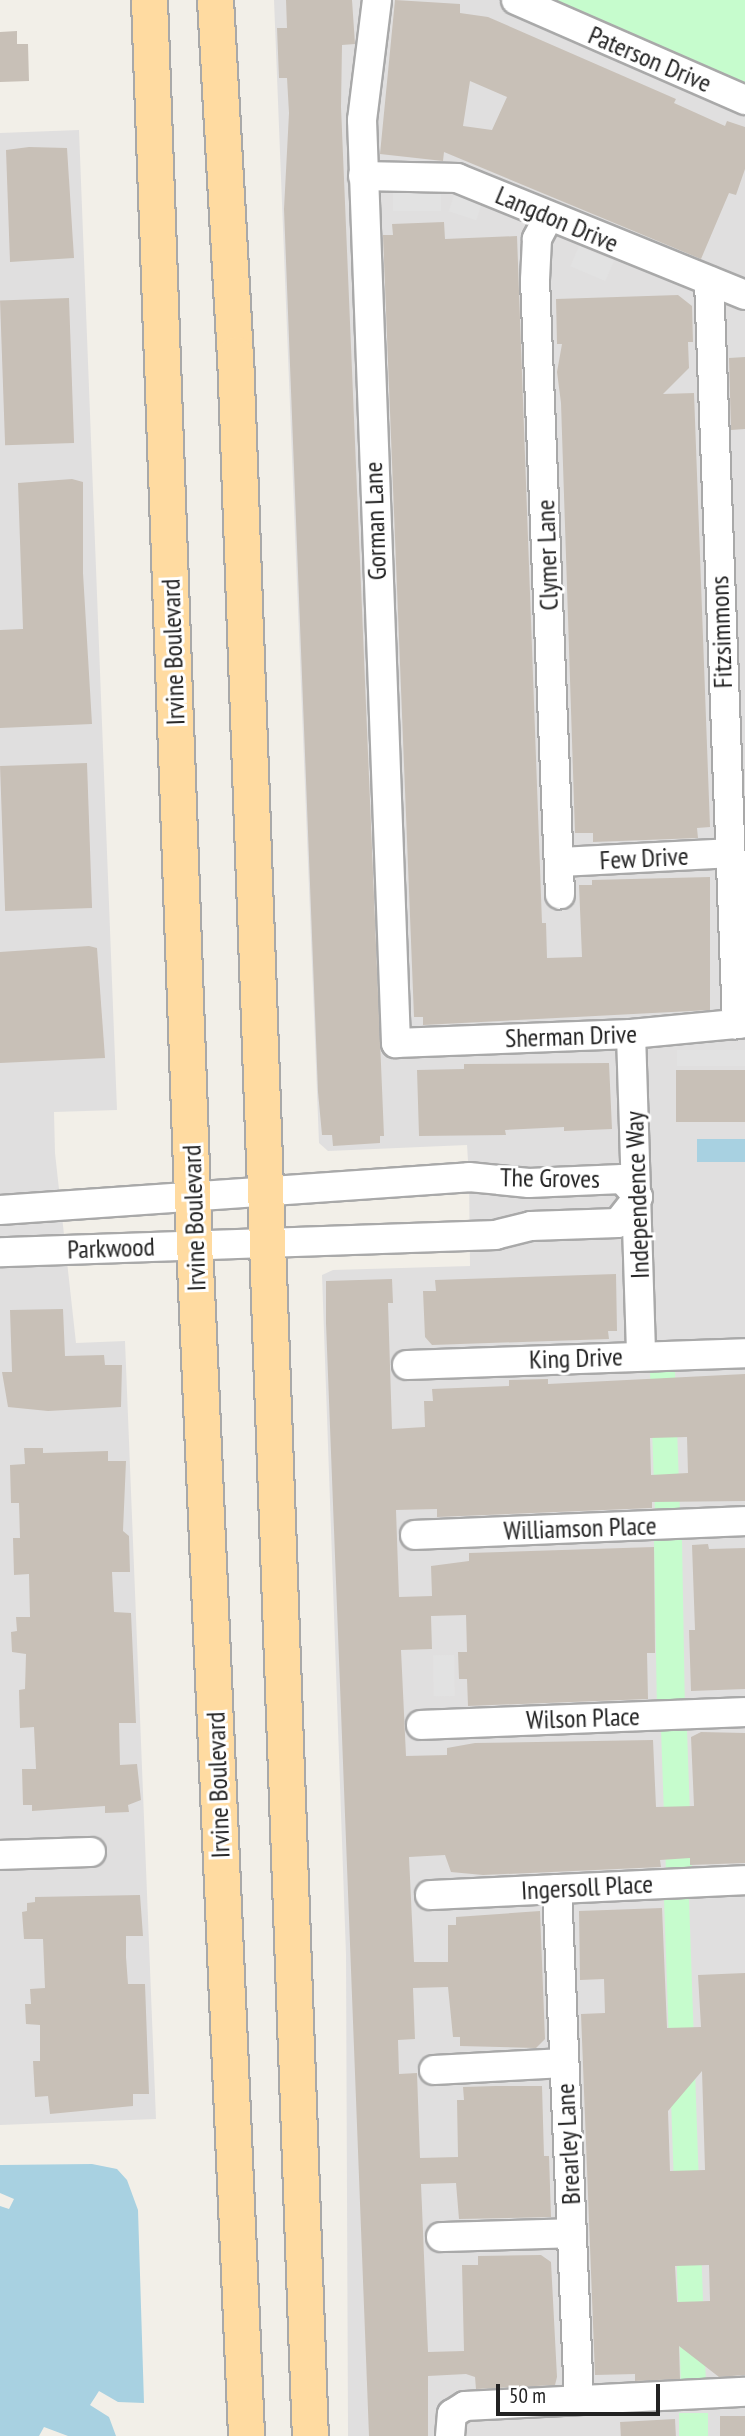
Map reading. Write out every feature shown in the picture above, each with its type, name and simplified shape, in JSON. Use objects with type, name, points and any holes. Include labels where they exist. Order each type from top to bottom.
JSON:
[{"type":"main road","name":"Irvine Boulevard","points":[[149,0],[192,1196],[246,2436]]},
{"type":"main road","points":[[215,0],[235,354],[262,1191],[310,2436]]},
{"type":"street","name":"Gorman Lane","points":[[377,0],[362,120],[363,176],[396,1043]]},
{"type":"street","name":"Paterson Drive","points":[[516,0],[745,100]]},
{"type":"street","name":"Langdon Drive","points":[[363,176],[457,178],[548,218],[745,295]]},
{"type":"street","name":"Clymer Lane","points":[[548,218],[537,239],[535,280],[560,894]]},
{"type":"street","name":"Fitzsimmons","points":[[709,281],[729,853],[741,1024]]},
{"type":"street","name":"Few Drive","points":[[560,862],[729,853]]},
{"type":"street","name":"Sherman Drive","points":[[396,1043],[631,1034],[741,1024]]},
{"type":"street","name":"Independence Way","points":[[631,1034],[641,1356]]},
{"type":"street","name":"The Groves","points":[[192,1196],[469,1177],[529,1183],[622,1179],[638,1197],[618,1223],[531,1226],[469,1237],[264,1244]]},
{"type":"street","name":"Parkwood","points":[[0,1210],[192,1196]]},
{"type":"street","name":"Parkwood","points":[[0,1252],[264,1244]]},
{"type":"street","name":"King Drive","points":[[407,1365],[745,1353]]},
{"type":"street","name":"Williamson Place","points":[[415,1535],[745,1521]]},
{"type":"street","name":"Wilson Place","points":[[421,1725],[745,1712]]},
{"type":"street","points":[[0,1855],[91,1852]]},
{"type":"street","name":"Ingersoll Place","points":[[430,1895],[745,1880]]},
{"type":"street","name":"Brearley Lane","points":[[557,1889],[579,2399]]},
{"type":"street","points":[[434,2070],[564,2063]]},
{"type":"street","points":[[442,2237],[572,2233]]},
{"type":"street","points":[[451,2425],[464,2406],[745,2392]]},
{"type":"shaded area","points":[[274,0],[745,0],[745,2436],[348,2436],[346,1955],[322,1275],[333,1270],[470,1266],[469,1177],[467,1145],[328,1151],[319,1143]]},
{"type":"shaded area","points":[[79,130],[117,1110],[54,1112],[55,1153],[76,1343],[125,1341],[156,2119],[0,2125],[0,133]]},
{"type":"shaded area","points":[[393,191],[441,191],[441,211],[393,211]]},
{"type":"shaded area","points":[[454,195],[482,204],[476,220],[449,211]]},
{"type":"shaded area","points":[[579,246],[614,261],[605,281],[570,266]]},
{"type":"shaded area","points":[[677,1050],[745,1050],[745,1066],[677,1066]]},
{"type":"shaded area","points":[[433,1655],[454,1655],[455,1696],[434,1696]]},
{"type":"green space","points":[[542,0],[745,0],[745,87]]},
{"type":"green space","points":[[675,1370],[680,1508],[655,1509],[650,1371]]},
{"type":"green space","points":[[654,1540],[682,1540],[685,1699],[657,1699]]},
{"type":"green space","points":[[687,1729],[692,1867],[666,1868],[661,1730]]},
{"type":"green space","points":[[689,1899],[706,2382],[681,2383],[664,1900]]},
{"type":"green space","points":[[679,2413],[708,2413],[708,2436],[679,2436]]},
{"type":"water","points":[[697,1139],[745,1139],[745,1162],[697,1162]]},
{"type":"water","points":[[92,2164],[117,2169],[127,2180],[138,2210],[144,2403],[118,2402],[99,2391],[90,2405],[109,2417],[116,2436],[68,2436],[44,2427],[39,2436],[0,2436],[0,2206],[9,2209],[14,2199],[0,2193],[0,2165]]},
{"type":"building","points":[[286,0],[352,0],[355,44],[342,45],[341,107],[384,1136],[380,1136],[380,1143],[333,1146],[332,1135],[322,1135],[318,1092],[284,209],[289,113],[287,78],[279,78],[277,28],[287,28]]},
{"type":"building","points":[[395,0],[460,4],[460,13],[488,17],[676,99],[674,103],[725,126],[727,121],[745,127],[745,169],[736,195],[729,193],[701,259],[444,152],[443,161],[380,154]],"holes":[[[470,81],[507,97],[492,130],[463,126]]]},
{"type":"building","points":[[17,31],[17,44],[28,44],[29,81],[0,82],[0,32]]},
{"type":"building","points":[[29,147],[67,148],[74,258],[10,262],[6,150]]},
{"type":"building","points":[[444,222],[445,239],[517,236],[542,923],[546,923],[547,958],[582,957],[579,885],[592,885],[592,880],[710,877],[710,1010],[423,1025],[423,1017],[414,1017],[383,235],[393,235],[392,224]]},
{"type":"building","points":[[678,295],[692,306],[693,342],[688,342],[689,368],[663,394],[694,393],[710,827],[697,828],[698,838],[593,842],[593,833],[575,833],[561,403],[557,372],[562,344],[557,344],[556,299]]},
{"type":"building","points":[[69,298],[74,443],[5,445],[0,300]]},
{"type":"building","points":[[745,357],[745,429],[731,430],[729,358]]},
{"type":"building","points":[[72,479],[83,482],[83,573],[92,724],[0,728],[0,630],[23,629],[18,483]]},
{"type":"building","points":[[87,763],[92,908],[5,911],[0,766]]},
{"type":"building","points":[[89,946],[97,948],[105,1058],[0,1063],[0,952]]},
{"type":"building","points":[[609,1063],[612,1129],[564,1131],[564,1127],[505,1130],[506,1135],[419,1136],[417,1070],[464,1069],[464,1064]]},
{"type":"building","points":[[676,1070],[745,1070],[745,1122],[676,1122]]},
{"type":"building","points":[[616,1274],[617,1331],[608,1331],[609,1339],[432,1345],[425,1337],[423,1291],[436,1291],[435,1280]]},
{"type":"building","points":[[392,1279],[393,1303],[388,1303],[392,1429],[425,1427],[424,1401],[433,1401],[432,1389],[509,1386],[509,1380],[548,1379],[548,1384],[745,1374],[745,1501],[652,1502],[652,1508],[437,1517],[437,1509],[396,1510],[399,1597],[432,1596],[431,1566],[469,1561],[469,1553],[654,1547],[655,1653],[647,1653],[648,1699],[468,1706],[467,1679],[459,1679],[458,1652],[467,1652],[466,1615],[431,1616],[432,1649],[401,1650],[406,1756],[447,1755],[447,1748],[475,1743],[653,1740],[656,1807],[694,1806],[691,1737],[701,1732],[745,1733],[745,1863],[690,1865],[690,1858],[660,1860],[661,1867],[483,1875],[451,1872],[445,1855],[409,1857],[414,1962],[448,1962],[448,1925],[456,1925],[456,1917],[540,1911],[545,2039],[536,2048],[460,2046],[460,2037],[453,2037],[448,1987],[413,1988],[415,2039],[398,2040],[399,2074],[417,2073],[420,2158],[458,2157],[457,2100],[464,2100],[463,2087],[496,2086],[542,2086],[544,2156],[549,2156],[551,2217],[459,2219],[456,2183],[421,2184],[428,2352],[464,2351],[462,2265],[478,2265],[478,2256],[541,2255],[551,2262],[557,2377],[555,2385],[476,2389],[475,2377],[466,2374],[428,2376],[428,2436],[369,2436],[326,1281]],"holes":[[[687,1437],[688,1473],[651,1475],[650,1438]]]},
{"type":"building","points":[[63,1309],[65,1356],[104,1355],[105,1365],[122,1365],[121,1407],[48,1411],[8,1407],[2,1372],[12,1372],[10,1310]]},
{"type":"building","points":[[24,1448],[43,1448],[43,1453],[108,1451],[108,1461],[126,1461],[123,1531],[129,1536],[130,1572],[112,1572],[114,1612],[131,1613],[136,1723],[119,1723],[120,1765],[137,1764],[141,1800],[128,1805],[129,1812],[105,1813],[105,1806],[32,1811],[32,1805],[23,1805],[22,1769],[36,1769],[34,1727],[20,1728],[19,1690],[25,1689],[26,1654],[12,1652],[11,1632],[17,1631],[16,1617],[30,1617],[29,1574],[14,1575],[13,1538],[20,1538],[19,1503],[11,1503],[10,1465],[25,1464]]},
{"type":"building","points":[[708,1544],[709,1549],[745,1548],[745,1689],[691,1691],[689,1630],[695,1630],[692,1545]]},
{"type":"building","points":[[140,1895],[143,1936],[126,1936],[126,1957],[128,1984],[145,1984],[149,2094],[133,2094],[133,2106],[50,2114],[48,2096],[35,2097],[33,2061],[40,2061],[40,2025],[26,2024],[25,2004],[31,2004],[30,1989],[45,1988],[43,1939],[24,1939],[22,1912],[27,1911],[27,1903],[35,1902],[35,1897]]},
{"type":"building","points":[[662,1908],[667,2028],[701,2027],[698,1975],[745,1973],[745,2375],[719,2377],[679,2346],[680,2379],[635,2381],[635,2374],[595,2375],[581,2014],[605,2013],[604,1979],[580,1980],[579,1911]],"holes":[[[702,2071],[705,2170],[670,2171],[668,2111]],[[709,2265],[710,2301],[677,2302],[675,2266]]]},
{"type":"building","points":[[720,2416],[745,2416],[745,2436],[720,2436]]},
{"type":"building","points":[[675,2419],[676,2436],[621,2436],[620,2422]]}]
